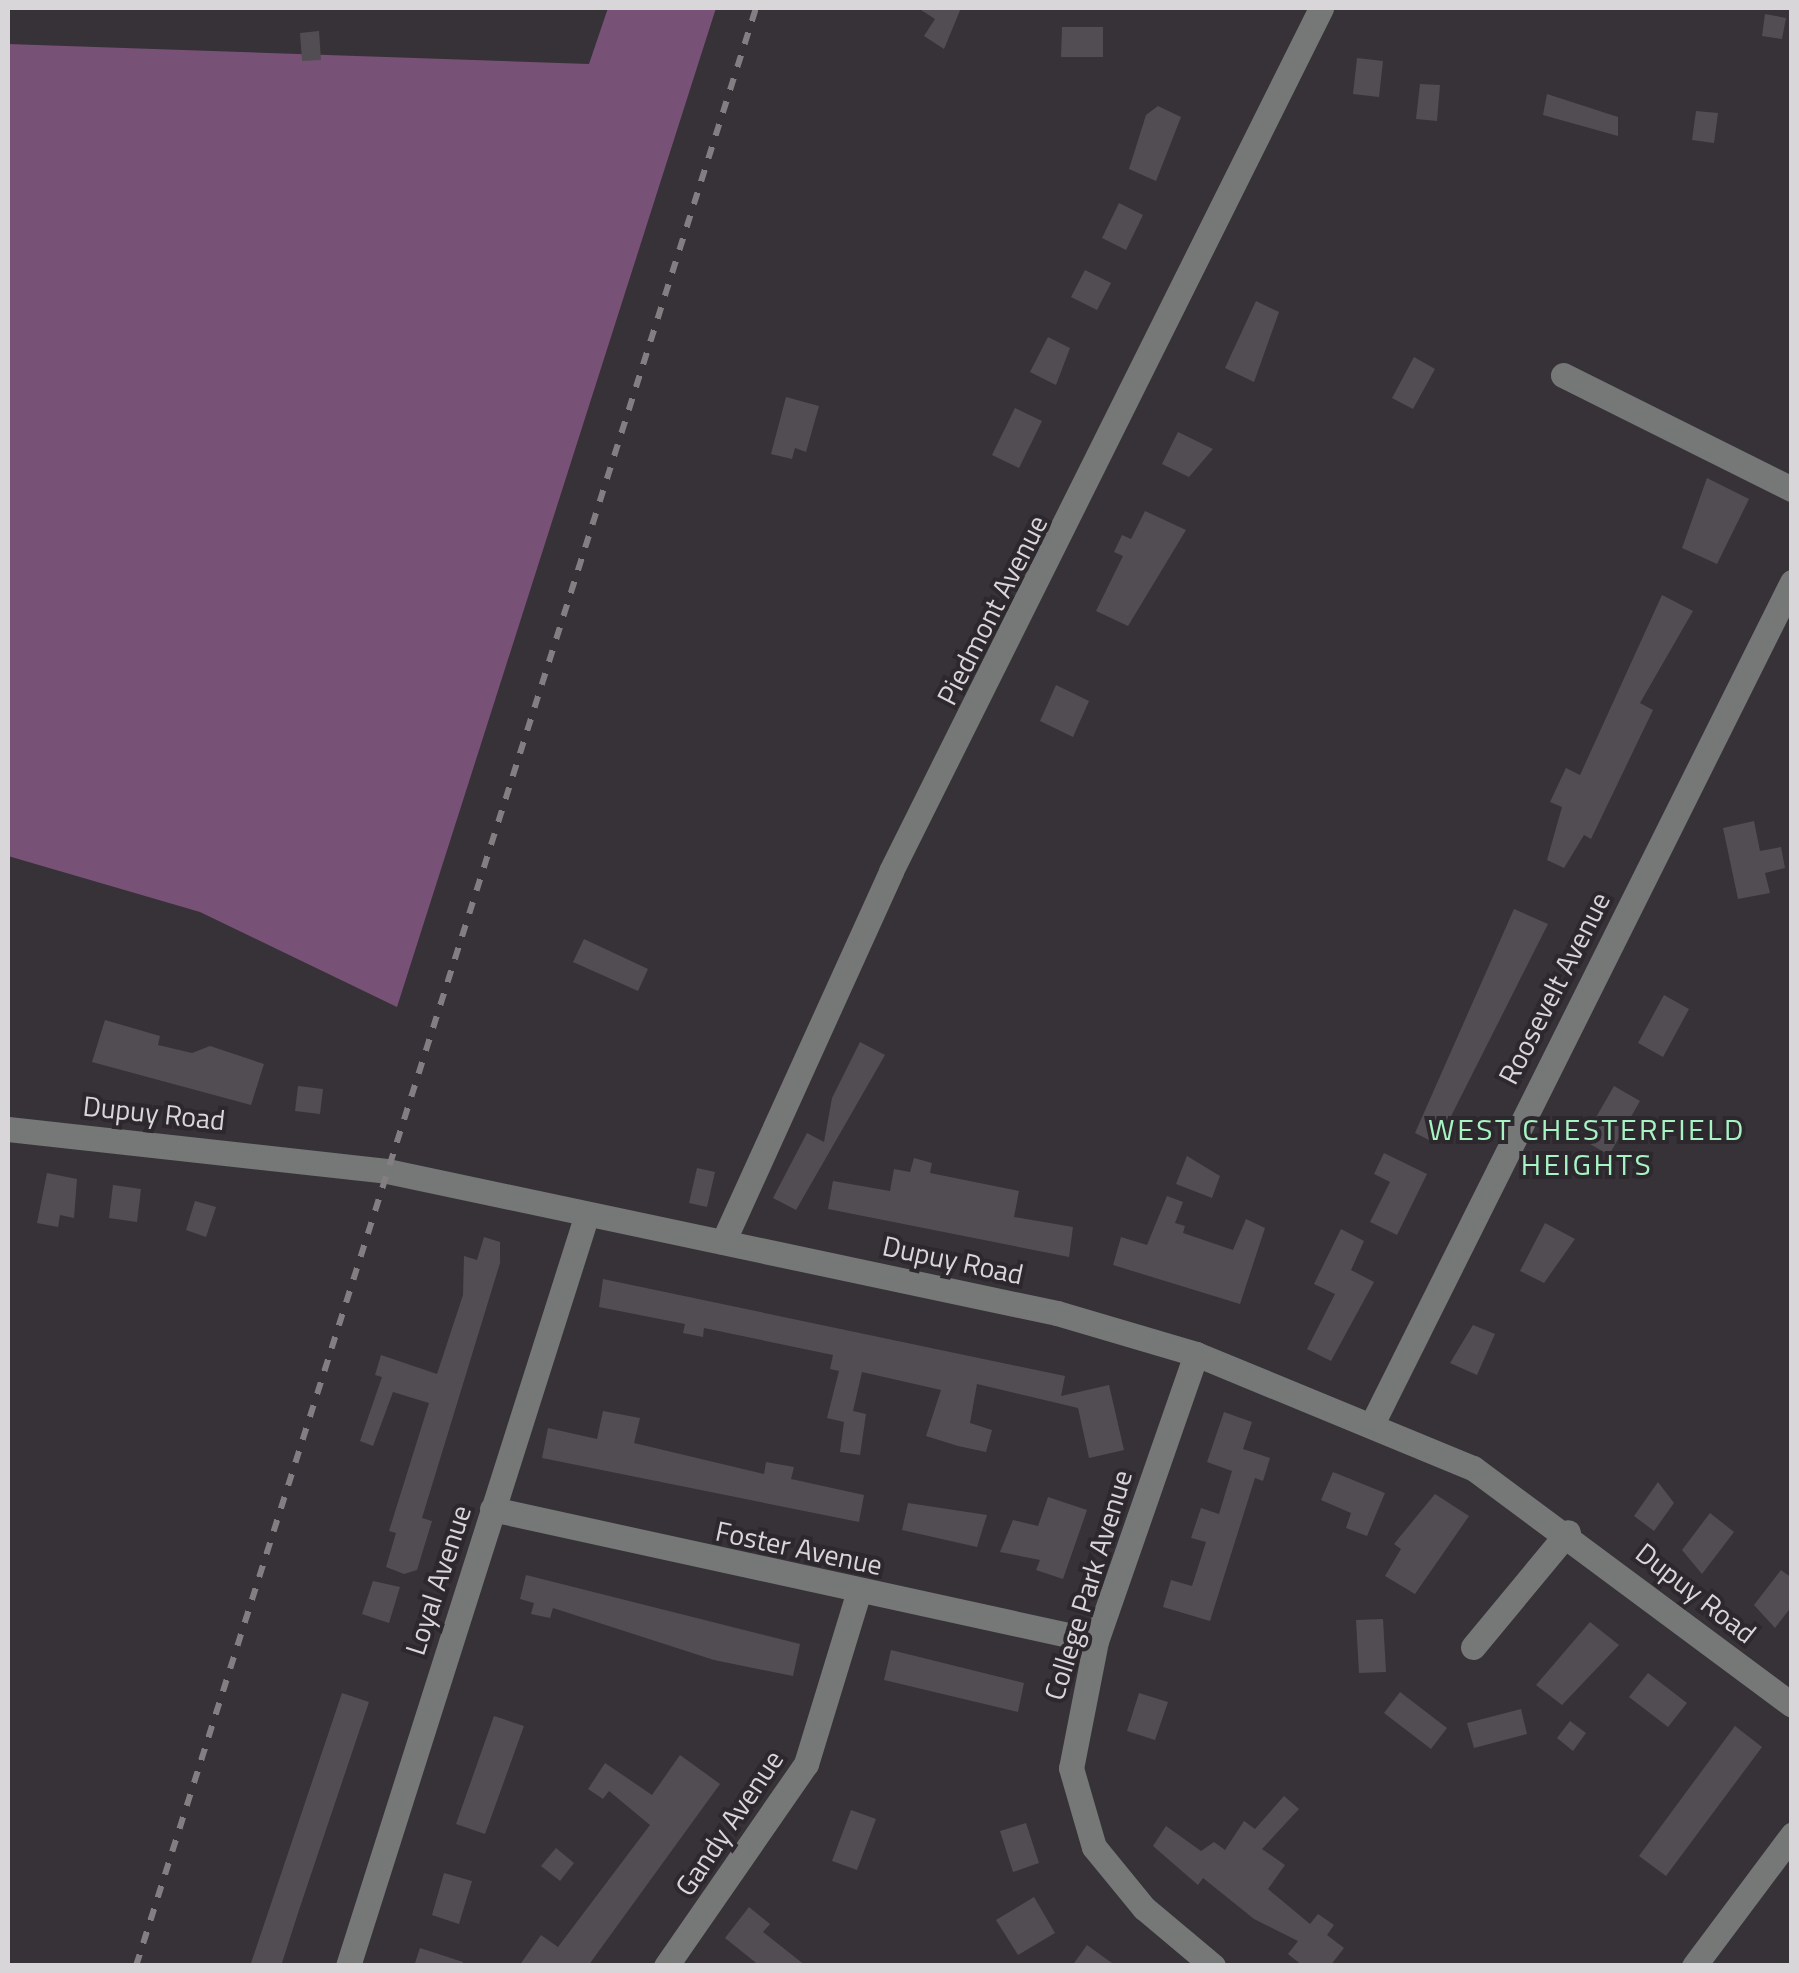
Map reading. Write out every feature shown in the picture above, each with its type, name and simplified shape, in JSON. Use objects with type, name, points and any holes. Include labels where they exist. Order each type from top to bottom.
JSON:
[{"type":"street","name":"Piedmont Avenue","points":[[723,1242],[891,871],[1322,8]]},
{"type":"street","points":[[1563,375],[1792,489]]},
{"type":"street","name":"Roosevelt Avenue","points":[[1374,1422],[1792,582]]},
{"type":"street","name":"Dupuy Road","points":[[8,1129],[299,1157],[1057,1313],[1196,1354],[1374,1422],[1472,1468],[1568,1532],[1792,1706]]},
{"type":"street","name":"Loyal Avenue","points":[[348,1966],[587,1214]]},
{"type":"street","name":"College Park Avenue","points":[[1196,1354],[1096,1641],[1074,1735],[1082,1822],[1135,1898],[1213,1966]]},
{"type":"street","name":"Foster Avenue","points":[[492,1509],[1096,1641]]},
{"type":"street","points":[[1473,1647],[1568,1532]]},
{"type":"street","name":"Gandy Avenue","points":[[666,1966],[806,1764],[860,1591]]},
{"type":"street","points":[[1694,1966],[1783,1864],[1792,1835]]},
{"type":"shaded area","points":[[608,8],[716,8],[397,1007],[200,912],[8,856],[8,44],[589,64]]},
{"type":"building","points":[[918,8],[961,8],[944,49],[924,36],[935,19]]},
{"type":"building","points":[[1765,14],[1786,18],[1782,39],[1762,36]]},
{"type":"building","points":[[1062,27],[1103,27],[1103,57],[1061,57]]},
{"type":"building","points":[[319,31],[321,60],[302,61],[300,33]]},
{"type":"building","points":[[1357,58],[1383,61],[1379,97],[1353,94]]},
{"type":"building","points":[[1420,84],[1440,85],[1437,121],[1416,119]]},
{"type":"building","points":[[1547,94],[1618,117],[1618,136],[1543,115]]},
{"type":"building","points":[[1158,106],[1181,117],[1156,181],[1129,169],[1146,115]]},
{"type":"building","points":[[1696,111],[1718,113],[1714,143],[1692,140]]},
{"type":"building","points":[[1119,203],[1143,215],[1126,250],[1102,238]]},
{"type":"building","points":[[1085,270],[1111,283],[1097,310],[1071,297]]},
{"type":"building","points":[[1256,301],[1279,312],[1254,382],[1225,368]]},
{"type":"building","points":[[1048,337],[1070,348],[1056,385],[1030,372]]},
{"type":"building","points":[[1414,357],[1435,369],[1413,409],[1392,398]]},
{"type":"building","points":[[786,397],[819,406],[806,452],[795,448],[792,459],[771,454]]},
{"type":"building","points":[[1015,408],[1042,421],[1019,468],[992,455]]},
{"type":"building","points":[[1178,432],[1213,449],[1189,477],[1162,464]]},
{"type":"building","points":[[1707,478],[1749,499],[1717,564],[1682,548]]},
{"type":"building","points":[[1145,511],[1186,530],[1128,626],[1096,611],[1123,556],[1114,552],[1122,535],[1131,539]]},
{"type":"building","points":[[1662,595],[1693,611],[1640,703],[1653,710],[1591,839],[1584,835],[1564,868],[1547,860],[1562,807],[1550,802],[1566,768],[1580,775]]},
{"type":"building","points":[[1056,685],[1089,701],[1073,737],[1040,721]]},
{"type":"building","points":[[1754,821],[1760,851],[1781,847],[1785,868],[1765,873],[1770,893],[1738,899],[1723,828]]},
{"type":"building","points":[[1514,909],[1548,924],[1437,1144],[1415,1133]]},
{"type":"building","points":[[584,939],[648,969],[638,991],[573,962]]},
{"type":"building","points":[[1664,995],[1689,1009],[1663,1057],[1638,1043]]},
{"type":"building","points":[[105,1020],[160,1036],[158,1045],[192,1053],[210,1046],[264,1064],[251,1105],[92,1062]]},
{"type":"building","points":[[860,1042],[885,1055],[796,1210],[773,1198],[807,1133],[824,1142],[832,1098]]},
{"type":"building","points":[[298,1086],[323,1089],[320,1114],[295,1111]]},
{"type":"building","points":[[1614,1086],[1640,1101],[1609,1155],[1583,1140]]},
{"type":"building","points":[[1384,1153],[1427,1174],[1397,1235],[1370,1222],[1390,1182],[1374,1174]]},
{"type":"building","points":[[1187,1156],[1220,1176],[1212,1198],[1176,1184]]},
{"type":"building","points":[[914,1158],[932,1163],[930,1173],[1019,1191],[1014,1217],[1073,1227],[1069,1257],[828,1209],[833,1181],[890,1191],[894,1169],[910,1172]]},
{"type":"building","points":[[697,1168],[715,1172],[707,1207],[689,1203]]},
{"type":"building","points":[[47,1173],[77,1179],[74,1218],[60,1215],[58,1227],[37,1223]]},
{"type":"building","points":[[113,1185],[141,1189],[137,1222],[109,1218]]},
{"type":"building","points":[[1167,1196],[1183,1202],[1175,1223],[1185,1226],[1183,1233],[1233,1250],[1246,1219],[1265,1228],[1240,1304],[1113,1265],[1121,1237],[1147,1245]]},
{"type":"building","points":[[195,1201],[216,1207],[206,1237],[186,1230]]},
{"type":"building","points":[[1545,1223],[1575,1239],[1544,1283],[1520,1271]]},
{"type":"building","points":[[1341,1229],[1364,1241],[1351,1270],[1374,1282],[1331,1361],[1307,1349],[1335,1294],[1314,1284]]},
{"type":"building","points":[[484,1237],[500,1242],[500,1263],[422,1518],[432,1521],[417,1570],[404,1574],[386,1567],[396,1533],[389,1531],[429,1403],[393,1392],[373,1446],[360,1441],[382,1377],[375,1375],[381,1355],[437,1374],[463,1295],[464,1256],[477,1260]]},
{"type":"building","points":[[603,1279],[1065,1376],[1061,1396],[1109,1385],[1124,1450],[1089,1458],[1078,1408],[977,1384],[970,1423],[992,1430],[986,1452],[958,1446],[926,1436],[941,1390],[862,1372],[853,1411],[866,1414],[860,1455],[840,1452],[844,1422],[827,1418],[839,1371],[830,1369],[833,1355],[704,1328],[703,1337],[683,1333],[685,1324],[599,1307]]},
{"type":"building","points":[[1473,1325],[1495,1334],[1477,1375],[1450,1363]]},
{"type":"building","points":[[603,1411],[640,1418],[634,1443],[764,1474],[766,1462],[794,1467],[791,1479],[864,1495],[859,1522],[542,1458],[548,1428],[597,1439]]},
{"type":"building","points":[[1224,1412],[1252,1422],[1243,1449],[1270,1458],[1263,1481],[1255,1478],[1210,1621],[1163,1607],[1171,1580],[1192,1586],[1206,1542],[1191,1538],[1201,1508],[1219,1514],[1232,1471],[1207,1462]]},
{"type":"building","points":[[1333,1472],[1385,1493],[1367,1536],[1346,1528],[1351,1513],[1321,1500]]},
{"type":"building","points":[[1658,1482],[1674,1503],[1654,1531],[1634,1516]]},
{"type":"building","points":[[1435,1494],[1469,1516],[1415,1594],[1385,1576],[1401,1549],[1394,1544]]},
{"type":"building","points":[[1048,1497],[1087,1510],[1063,1579],[1036,1570],[1040,1560],[1000,1552],[1013,1520],[1038,1526]]},
{"type":"building","points":[[908,1503],[987,1515],[977,1547],[902,1530]]},
{"type":"building","points":[[1710,1513],[1734,1532],[1702,1574],[1682,1550]]},
{"type":"building","points":[[1781,1570],[1792,1578],[1792,1606],[1775,1628],[1754,1605]]},
{"type":"building","points":[[526,1575],[800,1644],[793,1676],[714,1660],[553,1608],[550,1618],[531,1614],[534,1603],[520,1599]]},
{"type":"building","points":[[373,1581],[400,1587],[389,1623],[362,1614]]},
{"type":"building","points":[[1383,1619],[1386,1672],[1359,1673],[1356,1620]]},
{"type":"building","points":[[1590,1622],[1619,1645],[1562,1705],[1536,1685]]},
{"type":"building","points":[[891,1650],[1024,1683],[1018,1712],[884,1680]]},
{"type":"building","points":[[1648,1673],[1687,1703],[1668,1727],[1629,1697]]},
{"type":"building","points":[[1400,1692],[1447,1728],[1431,1749],[1384,1713]]},
{"type":"building","points":[[342,1693],[369,1702],[281,1966],[250,1966]]},
{"type":"building","points":[[1139,1693],[1168,1702],[1155,1740],[1127,1731]]},
{"type":"building","points":[[1521,1709],[1527,1734],[1474,1748],[1467,1723]]},
{"type":"building","points":[[494,1716],[524,1726],[485,1834],[456,1824]]},
{"type":"building","points":[[1570,1721],[1586,1733],[1573,1751],[1557,1738]]},
{"type":"building","points":[[1735,1726],[1762,1747],[1666,1876],[1639,1856]]},
{"type":"building","points":[[680,1755],[720,1784],[588,1966],[519,1966],[541,1935],[558,1947],[650,1825],[609,1791],[603,1799],[588,1789],[605,1763],[652,1795]]},
{"type":"building","points":[[1284,1796],[1299,1809],[1262,1849],[1285,1865],[1268,1889],[1310,1924],[1318,1914],[1334,1925],[1327,1935],[1344,1948],[1330,1966],[1303,1966],[1288,1954],[1298,1941],[1254,1919],[1203,1878],[1198,1885],[1153,1846],[1166,1826],[1201,1851],[1214,1842],[1225,1850],[1244,1821],[1255,1829]]},
{"type":"building","points":[[851,1810],[876,1819],[857,1870],[832,1861]]},
{"type":"building","points":[[1026,1823],[1039,1863],[1013,1872],[1000,1831]]},
{"type":"building","points":[[556,1848],[574,1863],[560,1881],[541,1866]]},
{"type":"building","points":[[444,1873],[472,1881],[459,1924],[432,1915]]},
{"type":"building","points":[[1034,1897],[1055,1933],[1018,1955],[996,1920]]},
{"type":"building","points":[[749,1907],[770,1924],[763,1932],[806,1966],[760,1966],[725,1938]]},
{"type":"building","points":[[1087,1945],[1116,1966],[1072,1966]]},
{"type":"building","points":[[420,1948],[463,1962],[463,1966],[414,1966]]},
{"type":"railway","points":[[136,1966],[756,8]]},
{"type":"district","name":"WEST CHESTERFIELD HEIGHTS","points":[[1587,1146]]}]
